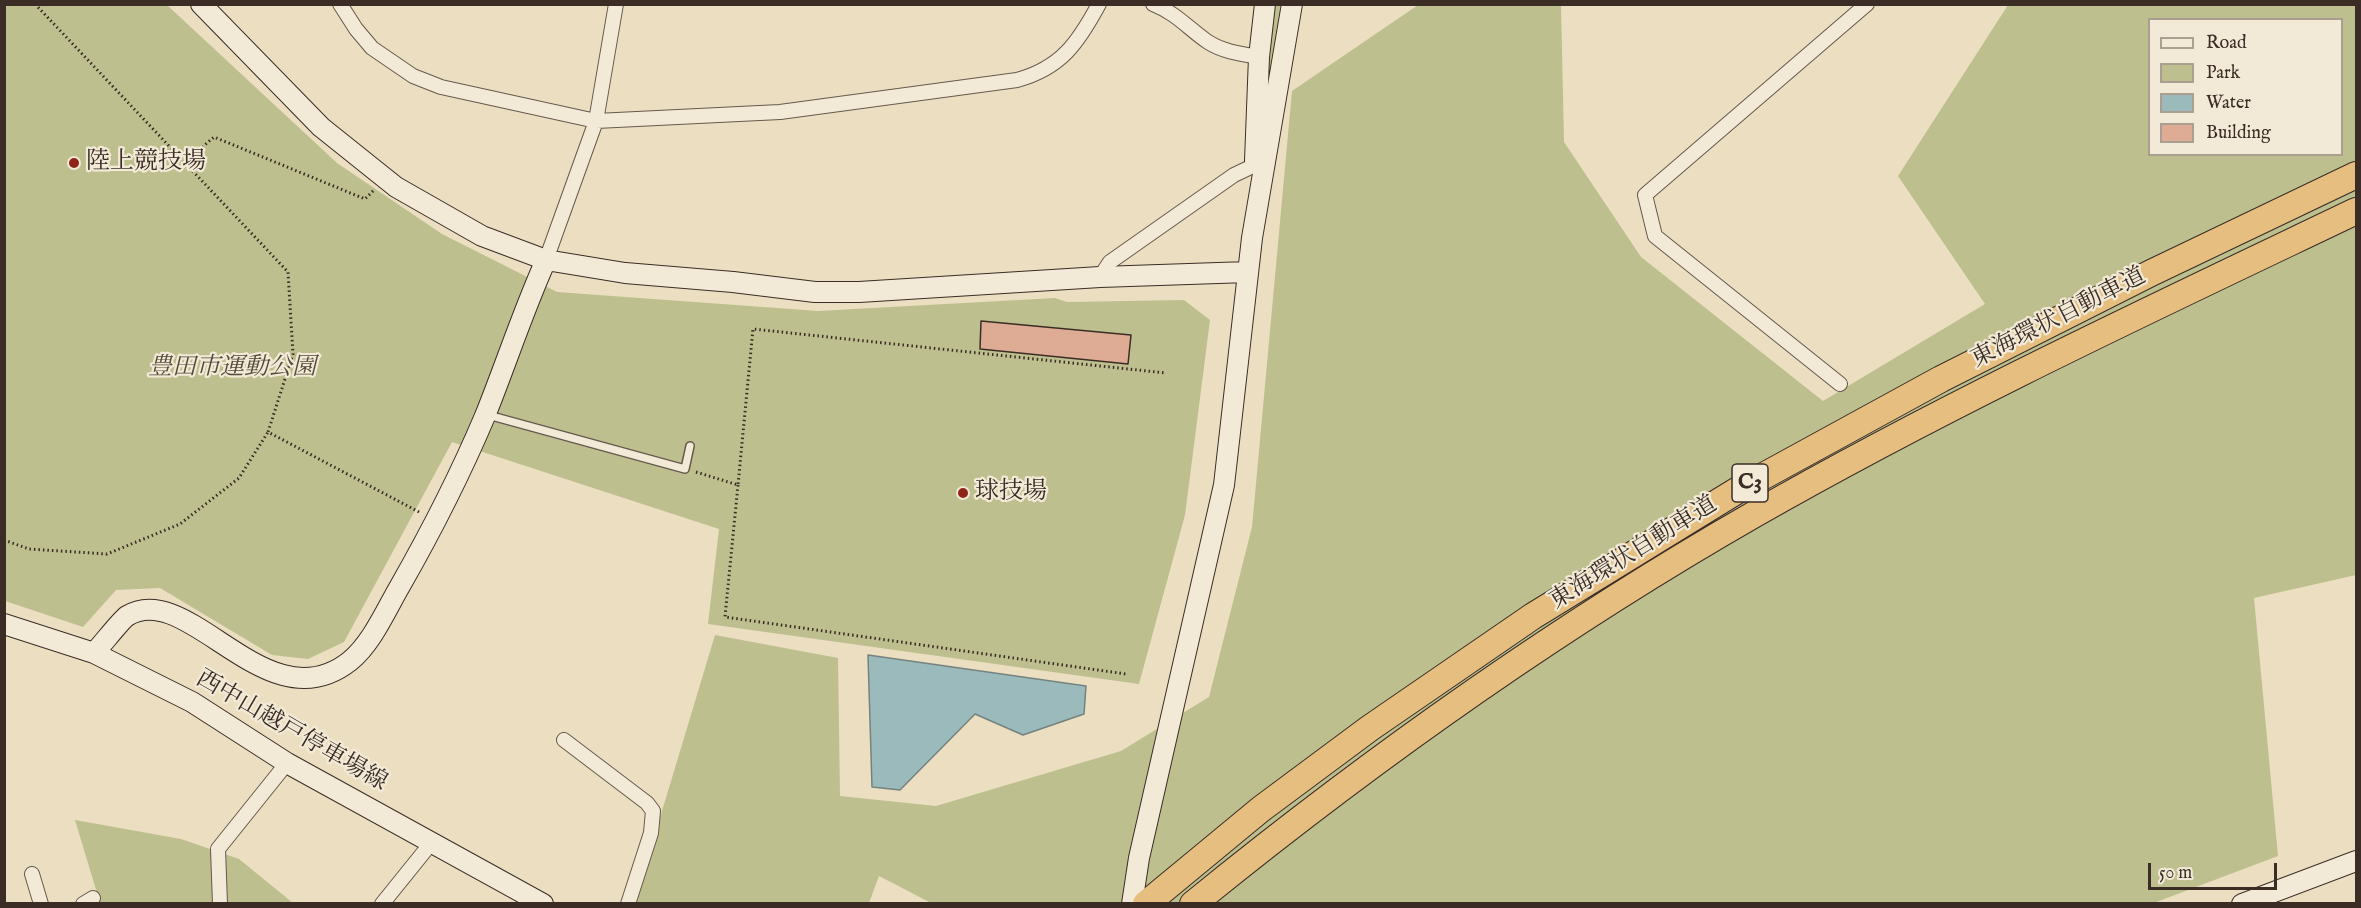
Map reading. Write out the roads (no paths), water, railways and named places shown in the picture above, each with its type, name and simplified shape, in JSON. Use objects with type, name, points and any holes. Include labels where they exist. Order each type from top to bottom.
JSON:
[{"type":"highway","name":"東海環状自動車道","points":[[1146,903],[1188,867],[1361,735],[1533,616],[1738,490],[1962,369],[2151,273],[2356,175]]},
{"type":"highway","name":"東海環状自動車道","points":[[1193,903],[1278,835],[1485,683],[1719,535],[1944,411],[2356,211]]},
{"type":"street","points":[[340,4],[372,48],[413,76],[441,87],[596,121],[780,112],[1017,80],[1042,72],[1073,48],[1099,4]]},
{"type":"street","points":[[94,653],[126,616],[141,610],[160,611],[181,618],[269,672],[311,678],[334,671],[350,661],[374,630],[437,521],[485,415],[529,297],[546,260],[596,121],[616,4]]},
{"type":"street","points":[[1153,4],[1175,15],[1209,42],[1233,53],[1259,57]]},
{"type":"street","points":[[1132,903],[1139,858],[1224,485],[1251,238],[1259,57],[1265,4]]},
{"type":"street","points":[[1251,238],[1292,4]]},
{"type":"street","points":[[1840,384],[1655,236],[1645,195],[1867,4]]},
{"type":"street","points":[[207,6],[321,127],[396,187],[482,236],[546,260],[625,273],[815,292],[859,292],[1100,277],[1248,272]]},
{"type":"street","points":[[1100,277],[1110,262],[1234,175],[1255,165]]},
{"type":"street","name":"西中山越戸停車場線","points":[[4,624],[94,653],[192,702],[286,763],[543,903]]},
{"type":"street","points":[[564,740],[647,803],[653,811],[651,833],[628,903]]},
{"type":"street","points":[[220,903],[219,849],[286,763]]},
{"type":"street","points":[[382,903],[432,843]]},
{"type":"street","points":[[2242,903],[2356,861]]},
{"type":"street","points":[[32,873],[41,903]]},
{"type":"lane","points":[[485,415],[685,469],[690,446]]},
{"type":"water","points":[[868,655],[1086,686],[1084,714],[1023,735],[975,714],[900,790],[872,787]]},
{"type":"place","name":"陸上競技場","points":[[74,163]]},
{"type":"place","name":"球技場","points":[[963,493]]},
{"type":"park label","name":"豊田市運動公園","points":[[232,369]]}]
